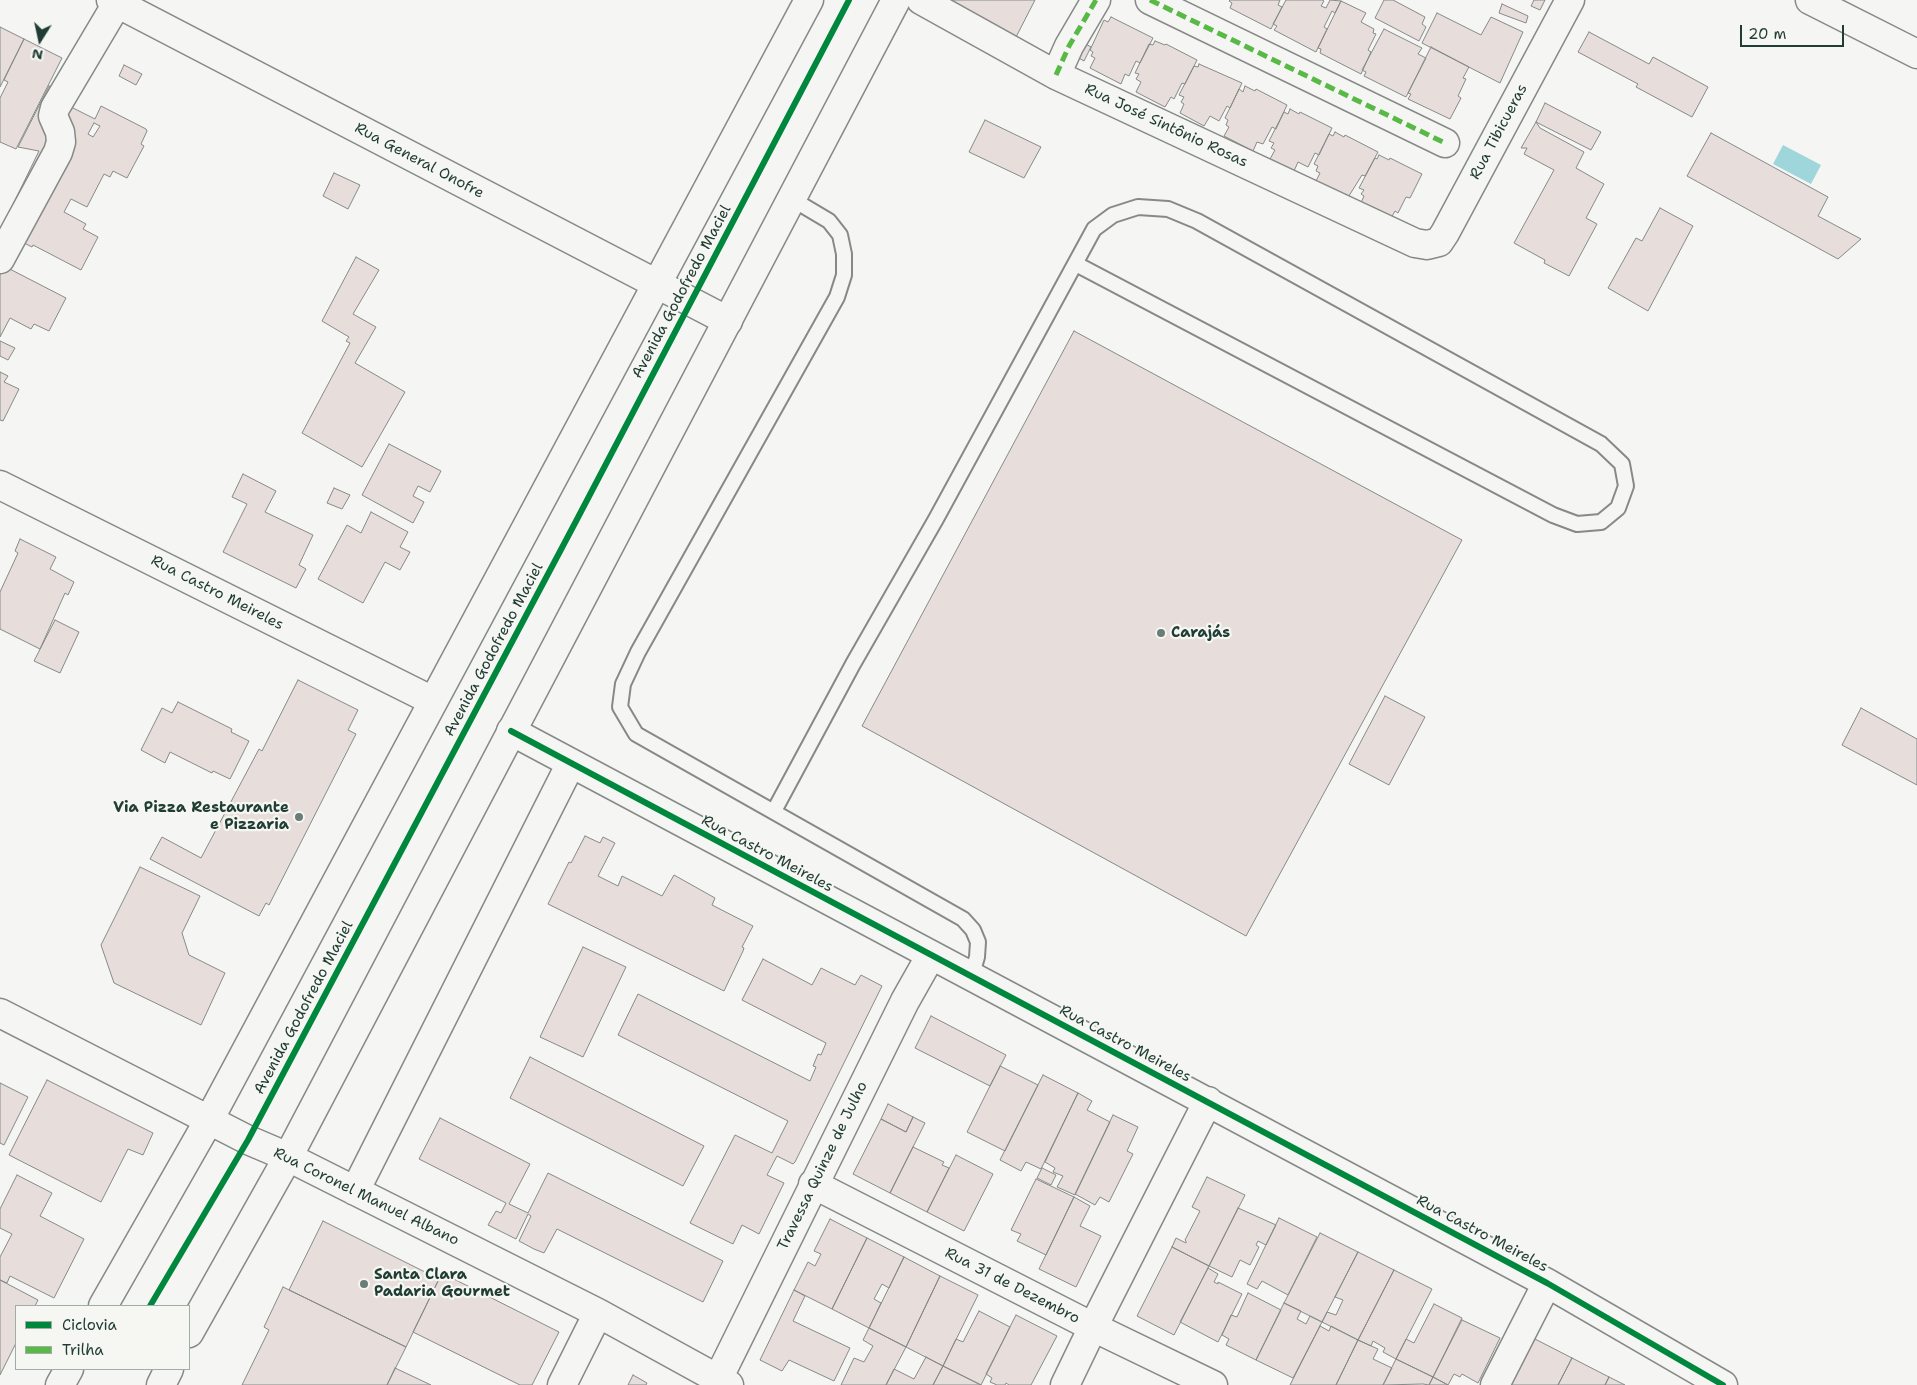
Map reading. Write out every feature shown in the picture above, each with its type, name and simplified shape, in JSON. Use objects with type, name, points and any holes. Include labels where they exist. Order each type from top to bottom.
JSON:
[{"type":"street","name":"Avenida Godofredo Maciel","points":[[104,1305],[209,1120],[809,0]]},
{"type":"street","points":[[190,1331],[288,1156],[896,0]]},
{"type":"street","name":"Rua José Sintônio Rosas","points":[[921,0],[1056,75],[1415,243]]},
{"type":"street","points":[[1056,75],[1069,46],[1096,0]]},
{"type":"street","points":[[1150,0],[1445,143]]},
{"type":"street","name":"Rua Tibicueras","points":[[1415,243],[1427,245],[1439,242],[1445,233],[1570,0]]},
{"type":"street","points":[[1810,0],[1917,54]]},
{"type":"street","name":"Rua General Onofre","points":[[116,1],[655,285],[728,321]]},
{"type":"street","points":[[0,260],[58,152],[61,137],[58,124],[52,116],[55,108],[116,1]]},
{"type":"street","name":"Rua Castro Meireles","points":[[0,485],[433,701]]},
{"type":"street","name":"Rua Castro Meireles","points":[[511,731],[1547,1283],[1723,1385]]},
{"type":"street","points":[[355,1191],[571,763]]},
{"type":"street","name":"Travessa Quinze de Julho","points":[[724,1382],[813,1184],[905,1001],[931,955]]},
{"type":"street","name":"Rua Coronel Manuel Albano","points":[[0,1013],[248,1140],[288,1156],[598,1313],[724,1382]]},
{"type":"street","points":[[1065,1385],[1208,1101]]},
{"type":"street","name":"Rua 31 de Dezembro","points":[[813,1184],[1093,1327],[1213,1385]]},
{"type":"street","points":[[1495,1385],[1547,1283]]},
{"type":"street","points":[[562,1385],[598,1313]]},
{"type":"street","points":[[60,1385],[68,1370]]},
{"type":"street","points":[[160,1385],[168,1370]]},
{"type":"lane","points":[[792,199],[829,221],[840,235],[844,254],[844,275],[837,297],[638,652],[623,684],[620,707],[636,734],[963,919],[973,930],[978,942],[977,957],[971,977]]},
{"type":"lane","points":[[774,811],[853,664],[936,519],[1094,229],[1113,215],[1138,207],[1168,209],[1197,221],[1601,444],[1622,464],[1626,486],[1618,508],[1601,522],[1578,524],[1553,515],[1076,264]]},
{"type":"water","points":[[1783,145],[1821,165],[1811,184],[1773,164]]},
{"type":"building","points":[[939,0],[1035,0],[1015,39]]},
{"type":"building","points":[[1230,0],[1280,0],[1278,5],[1282,7],[1271,29],[1230,8],[1232,3]]},
{"type":"building","points":[[1286,0],[1322,0],[1324,1],[1321,6],[1326,8],[1330,0],[1341,1],[1335,13],[1332,11],[1324,27],[1327,29],[1316,52],[1274,30],[1277,26],[1273,24]]},
{"type":"building","points":[[1384,0],[1393,0],[1425,17],[1422,24],[1426,27],[1419,41],[1375,18]]},
{"type":"building","points":[[1534,0],[1545,0],[1540,10],[1531,6]]},
{"type":"building","points":[[1341,1],[1366,13],[1361,22],[1374,29],[1373,33],[1376,34],[1368,50],[1371,52],[1361,74],[1320,53],[1321,49],[1318,48]]},
{"type":"building","points":[[1502,4],[1528,16],[1526,23],[1499,13]]},
{"type":"building","points":[[1437,13],[1481,35],[1491,17],[1523,32],[1500,83],[1422,43]]},
{"type":"building","points":[[1111,17],[1153,38],[1140,63],[1136,61],[1129,76],[1125,74],[1121,84],[1090,68],[1095,58],[1091,56],[1093,52],[1090,50],[1104,20],[1108,22]]},
{"type":"building","points":[[0,27],[24,39],[0,87]]},
{"type":"building","points":[[1384,29],[1422,48],[1418,54],[1426,58],[1406,97],[1364,76],[1366,72],[1362,70]]},
{"type":"building","points":[[1589,32],[1649,64],[1653,57],[1708,87],[1692,117],[1636,87],[1638,84],[1578,52]]},
{"type":"building","points":[[24,39],[62,58],[16,149],[0,142],[0,98],[8,82],[4,80]]},
{"type":"building","points":[[1155,41],[1166,44],[1197,60],[1185,84],[1182,83],[1174,99],[1171,97],[1165,107],[1136,92],[1141,82],[1136,79],[1139,74],[1135,73],[1149,44],[1153,45]]},
{"type":"building","points":[[1084,43],[1091,47],[1084,61],[1077,57]]},
{"type":"building","points":[[1431,47],[1469,67],[1463,78],[1466,79],[1458,96],[1461,98],[1450,119],[1408,99],[1411,94],[1408,93]]},
{"type":"building","points":[[1199,64],[1242,83],[1230,108],[1227,106],[1219,121],[1210,116],[1204,126],[1180,113],[1184,104],[1181,102],[1184,97],[1179,95],[1194,66],[1198,67]]},
{"type":"building","points":[[124,65],[142,74],[136,85],[119,76]]},
{"type":"building","points":[[49,86],[75,99],[71,107],[95,119],[101,106],[146,129],[147,131],[141,144],[144,146],[127,178],[113,171],[110,177],[104,174],[87,207],[71,199],[64,212],[86,224],[83,229],[98,237],[81,270],[33,245],[32,247],[0,231],[39,151],[18,147]],"holes":[[[94,123],[100,126],[93,137],[88,134]]]},
{"type":"building","points":[[1245,86],[1255,91],[1256,89],[1287,105],[1276,129],[1272,127],[1263,144],[1257,142],[1253,151],[1224,136],[1229,127],[1226,125],[1228,120],[1225,118],[1239,89],[1243,92]]},
{"type":"building","points":[[1545,103],[1601,132],[1591,150],[1536,122]]},
{"type":"building","points":[[1290,109],[1332,128],[1319,155],[1315,153],[1308,167],[1298,162],[1294,171],[1270,159],[1275,150],[1271,148],[1274,143],[1269,141],[1284,112],[1288,114]]},
{"type":"building","points":[[985,120],[1041,147],[1024,178],[969,152]]},
{"type":"building","points":[[1536,122],[1540,128],[1584,152],[1576,168],[1604,184],[1586,218],[1597,224],[1569,276],[1544,263],[1545,260],[1514,243],[1554,170],[1524,154],[1527,148],[1521,148]]},
{"type":"building","points":[[1335,132],[1378,152],[1365,176],[1362,175],[1347,199],[1315,183],[1320,173],[1316,171],[1318,166],[1314,164],[1329,134],[1333,136]]},
{"type":"building","points":[[1711,133],[1828,197],[1818,216],[1861,239],[1838,259],[1687,176]]},
{"type":"building","points":[[1379,155],[1389,160],[1390,158],[1422,174],[1410,198],[1406,197],[1398,213],[1395,211],[1390,220],[1360,205],[1364,196],[1361,194],[1364,190],[1359,188],[1375,158],[1377,159]]},
{"type":"building","points":[[334,173],[360,185],[348,209],[323,196]]},
{"type":"building","points":[[1660,208],[1693,226],[1648,311],[1608,288],[1636,238],[1642,241]]},
{"type":"building","points":[[356,257],[379,270],[353,314],[376,327],[355,363],[405,392],[362,467],[302,433],[350,343],[346,341],[349,337],[322,321]]},
{"type":"building","points":[[0,264],[66,298],[49,331],[34,324],[31,329],[10,318],[0,337]]},
{"type":"building","name":"Carajás","points":[[1074,331],[1462,540],[1246,936],[862,726]]},
{"type":"building","points":[[0,341],[15,348],[8,360],[0,356]]},
{"type":"building","points":[[0,372],[8,376],[4,382],[19,389],[3,421],[0,420]]},
{"type":"building","points":[[389,444],[441,471],[430,492],[418,486],[413,496],[424,502],[413,523],[362,495]]},
{"type":"building","points":[[243,474],[276,491],[265,512],[313,535],[299,565],[306,569],[296,588],[223,552],[247,504],[232,497]]},
{"type":"building","points":[[334,488],[350,495],[342,509],[327,503]]},
{"type":"building","points":[[371,512],[408,532],[400,547],[410,552],[400,570],[385,562],[363,603],[318,579],[347,525],[361,533]]},
{"type":"building","points":[[20,539],[56,557],[50,569],[74,582],[68,595],[65,593],[40,649],[0,629],[0,592],[18,553],[15,551]]},
{"type":"building","points":[[55,620],[79,632],[60,673],[34,661]]},
{"type":"building","points":[[298,680],[358,710],[348,730],[356,734],[269,905],[266,903],[259,916],[150,859],[162,837],[201,858],[259,749],[262,751]]},
{"type":"building","points":[[1385,696],[1425,717],[1389,785],[1349,764]]},
{"type":"building","points":[[178,702],[232,729],[231,732],[249,741],[230,779],[213,771],[212,773],[170,752],[165,763],[141,750],[162,708],[172,713]]},
{"type":"building","points":[[1861,708],[1917,739],[1917,785],[1842,745]]},
{"type":"building","points":[[585,836],[600,843],[603,837],[615,843],[598,876],[618,886],[622,876],[662,896],[674,875],[715,898],[712,905],[753,926],[724,991],[548,904],[569,862],[571,863]]},
{"type":"building","points":[[140,867],[200,896],[182,933],[189,955],[225,973],[201,1025],[114,983],[101,945]]},
{"type":"building","points":[[583,947],[626,967],[583,1057],[540,1037]]},
{"type":"building","points":[[763,959],[812,985],[821,968],[855,985],[861,975],[882,986],[795,1162],[793,1164],[777,1156],[767,1175],[784,1183],[759,1234],[742,1225],[733,1244],[690,1223],[735,1135],[772,1153],[788,1121],[618,1035],[638,994],[810,1081],[816,1067],[813,1066],[818,1054],[821,1055],[826,1043],[742,1000]]},
{"type":"building","points":[[931,1016],[1006,1055],[990,1086],[915,1048]]},
{"type":"building","points":[[530,1057],[704,1146],[683,1186],[510,1098]]},
{"type":"building","points":[[1000,1066],[1038,1085],[1005,1151],[967,1132]]},
{"type":"building","points":[[1043,1075],[1078,1093],[1041,1169],[1026,1162],[1021,1171],[1000,1160]]},
{"type":"building","points":[[47,1080],[153,1133],[143,1155],[128,1149],[101,1202],[9,1155]]},
{"type":"building","points":[[0,1083],[28,1097],[4,1145],[0,1143]]},
{"type":"building","points":[[1078,1093],[1092,1101],[1087,1110],[1110,1122],[1075,1195],[1057,1187],[1063,1176],[1053,1172],[1055,1168],[1045,1162]]},
{"type":"building","points":[[888,1104],[913,1117],[906,1132],[881,1119]]},
{"type":"building","points":[[1113,1115],[1138,1127],[1127,1151],[1133,1154],[1109,1202],[1100,1197],[1095,1205],[1075,1194]]},
{"type":"building","points":[[913,1117],[925,1123],[890,1193],[853,1174],[881,1119],[906,1132]]},
{"type":"building","points":[[440,1118],[530,1164],[509,1204],[528,1213],[548,1173],[723,1261],[703,1302],[557,1229],[544,1253],[534,1249],[519,1241],[531,1216],[528,1214],[516,1239],[488,1225],[496,1211],[501,1213],[506,1203],[419,1159]]},
{"type":"building","points":[[913,1147],[944,1162],[942,1165],[949,1168],[927,1212],[890,1193]]},
{"type":"building","points":[[956,1155],[993,1174],[964,1231],[927,1212]]},
{"type":"building","points":[[1042,1168],[1056,1175],[1051,1185],[1037,1178]]},
{"type":"building","points":[[17,1175],[52,1193],[40,1216],[84,1239],[54,1298],[10,1276],[7,1283],[0,1280],[0,1257],[12,1234],[0,1228],[0,1209]]},
{"type":"building","points":[[1207,1177],[1245,1195],[1209,1266],[1172,1247],[1176,1238],[1186,1243],[1185,1240],[1200,1211],[1192,1207]]},
{"type":"building","points":[[1036,1179],[1074,1197],[1046,1255],[1017,1241],[1021,1234],[1011,1230]]},
{"type":"building","points":[[1074,1197],[1090,1206],[1080,1226],[1101,1236],[1076,1287],[1039,1269]]},
{"type":"building","points":[[1238,1208],[1276,1225],[1266,1245],[1258,1241],[1256,1245],[1259,1247],[1250,1265],[1240,1260],[1232,1277],[1209,1266]]},
{"type":"building","points":[[1279,1218],[1317,1237],[1288,1295],[1262,1281],[1257,1289],[1247,1284]]},
{"type":"building","points":[[830,1219],[867,1238],[832,1309],[794,1290],[808,1262],[815,1266],[821,1254],[814,1251]]},
{"type":"building","name":"Santa Clara Padaria Gourmet","points":[[323,1221],[439,1279],[406,1347],[289,1290]]},
{"type":"building","points":[[1320,1233],[1358,1252],[1322,1322],[1284,1303]]},
{"type":"building","points":[[867,1238],[904,1257],[889,1288],[882,1284],[874,1299],[881,1303],[869,1328],[832,1309]]},
{"type":"building","points":[[1172,1247],[1209,1266],[1174,1335],[1137,1316]]},
{"type":"building","points":[[1358,1252],[1394,1270],[1358,1340],[1322,1322],[1327,1312],[1336,1315],[1343,1300],[1335,1297]]},
{"type":"building","points":[[904,1257],[940,1276],[906,1347],[869,1328]]},
{"type":"building","points":[[1208,1268],[1218,1274],[1214,1282],[1218,1284],[1218,1282],[1242,1294],[1218,1342],[1180,1322]]},
{"type":"building","points":[[1394,1270],[1432,1289],[1396,1359],[1383,1352],[1385,1348],[1373,1341],[1371,1346],[1358,1340]]},
{"type":"building","points":[[442,1273],[559,1332],[532,1385],[520,1385],[413,1332]]},
{"type":"building","points":[[940,1276],[978,1295],[943,1366],[906,1347]]},
{"type":"building","points":[[0,1280],[38,1300],[36,1305],[15,1305],[15,1345],[0,1375]]},
{"type":"building","points":[[283,1287],[406,1347],[387,1385],[242,1385],[269,1330],[264,1327]]},
{"type":"building","points":[[794,1290],[805,1296],[793,1321],[850,1348],[834,1381],[789,1360],[782,1371],[760,1360]]},
{"type":"building","points":[[1248,1293],[1281,1310],[1256,1360],[1226,1345],[1229,1339],[1222,1335],[1231,1315],[1237,1317]]},
{"type":"building","points":[[1284,1303],[1301,1311],[1297,1319],[1306,1324],[1310,1316],[1322,1322],[1293,1378],[1256,1360]]},
{"type":"building","points":[[1434,1304],[1462,1318],[1433,1377],[1396,1359],[1406,1339],[1414,1343]]},
{"type":"building","points":[[979,1311],[1010,1327],[981,1385],[943,1366],[956,1339],[963,1342]]},
{"type":"building","points":[[1016,1315],[1057,1336],[1031,1385],[1009,1385],[1006,1383],[1005,1385],[997,1385],[990,1382],[992,1378],[986,1374]]},
{"type":"building","points":[[1462,1320],[1500,1338],[1478,1383],[1462,1374],[1460,1377],[1454,1374],[1448,1385],[1433,1377]]},
{"type":"building","points":[[1320,1326],[1329,1331],[1331,1326],[1358,1340],[1336,1385],[1290,1385]]},
{"type":"building","points":[[869,1328],[906,1347],[886,1385],[841,1385],[854,1358],[864,1362],[873,1346],[863,1340]]},
{"type":"building","points":[[1533,1338],[1572,1358],[1558,1385],[1511,1385]]},
{"type":"building","points":[[1358,1340],[1378,1349],[1373,1359],[1392,1368],[1383,1385],[1336,1385]]},
{"type":"building","points":[[926,1357],[943,1366],[933,1385],[886,1385],[894,1369],[914,1379]]},
{"type":"building","points":[[1572,1358],[1609,1377],[1605,1385],[1558,1385]]},
{"type":"building","points":[[1396,1359],[1433,1377],[1429,1385],[1383,1385]]},
{"type":"building","points":[[943,1366],[981,1385],[933,1385]]},
{"type":"building","points":[[395,1368],[431,1385],[387,1385]]},
{"type":"building","points":[[633,1375],[647,1383],[646,1385],[628,1385]]},
{"type":"building","points":[[1433,1377],[1448,1385],[1429,1385]]},
{"type":"building","points":[[1609,1377],[1625,1385],[1605,1385]]},
{"type":"marked path","points":[[1056,75],[1069,46],[1096,0]]},
{"type":"marked path","points":[[1150,0],[1445,143]]},
{"type":"cycle path","points":[[151,1305],[248,1140],[574,525],[849,0]]},
{"type":"cycle path","points":[[511,731],[1547,1283],[1723,1385]]},
{"type":"place","name":"Carajás","points":[[1161,633]]},
{"type":"place","name":"Via Pizza Restaurante e Pizzaria","points":[[299,817]]},
{"type":"place","name":"Santa Clara Padaria Gourmet","points":[[364,1284]]}]
